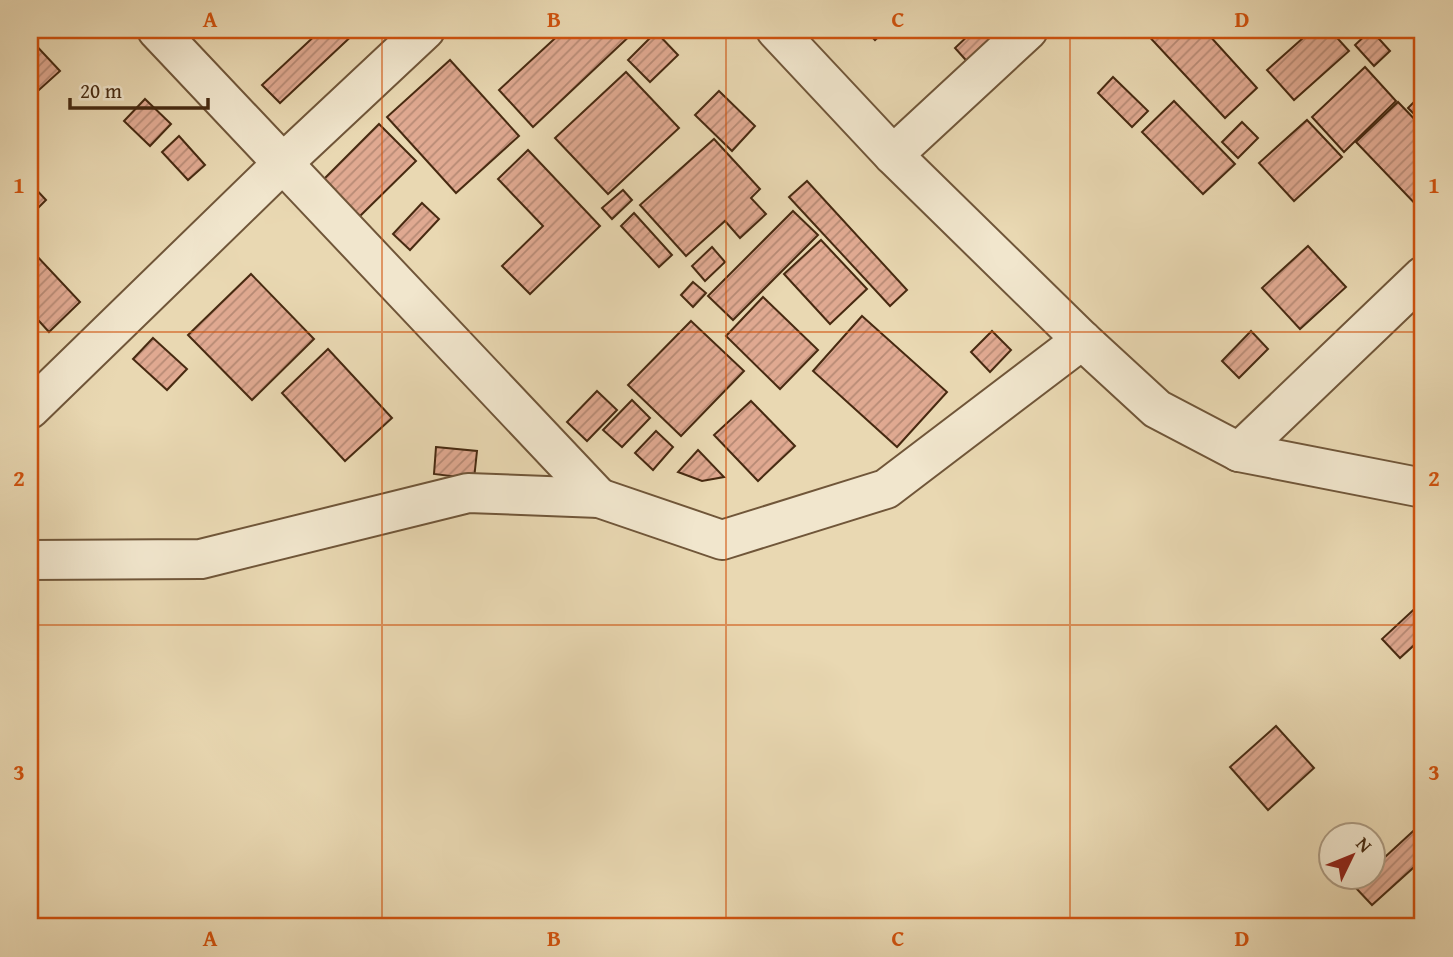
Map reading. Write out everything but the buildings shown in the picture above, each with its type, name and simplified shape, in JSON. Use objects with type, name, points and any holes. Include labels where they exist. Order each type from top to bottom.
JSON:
[{"type":"street","points":[[157,30],[599,498]]},
{"type":"street","points":[[30,409],[282,163],[425,30]]},
{"type":"street","points":[[776,30],[893,155],[1082,340],[1157,409],[1239,452],[1423,488]]},
{"type":"street","points":[[893,155],[1028,30]]},
{"type":"street","points":[[1239,452],[1423,276]]},
{"type":"street","points":[[30,560],[201,559],[468,493],[599,498],[722,540],[886,489],[1082,340]]}]
